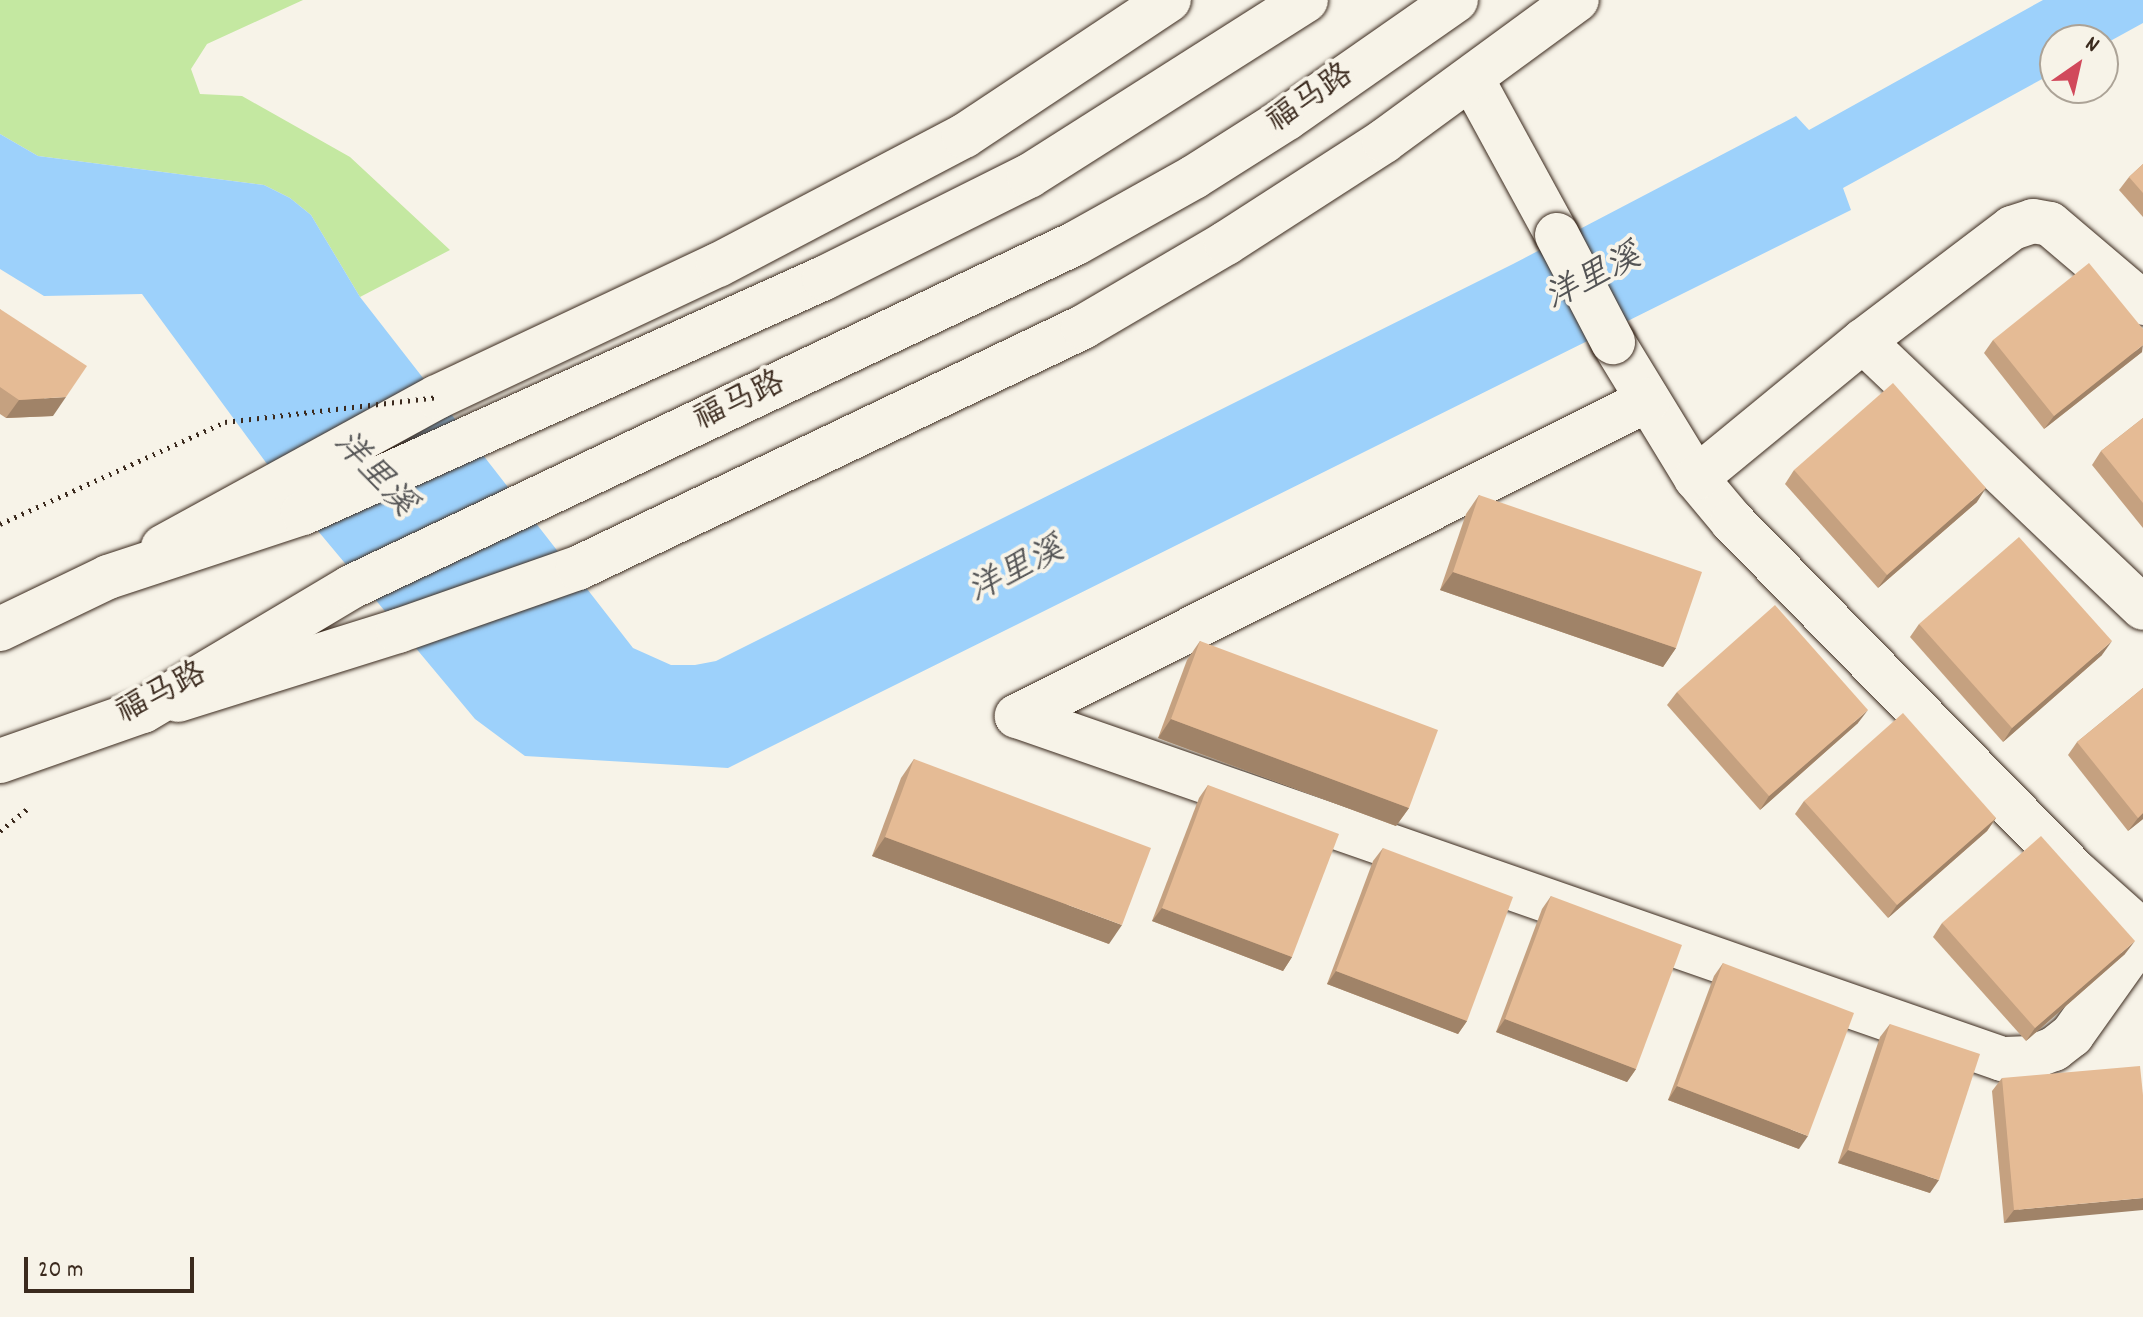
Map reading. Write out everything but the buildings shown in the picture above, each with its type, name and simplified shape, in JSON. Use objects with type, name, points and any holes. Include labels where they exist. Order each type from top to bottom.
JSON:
[{"type":"main road","points":[[292,498],[437,397],[718,265],[964,136],[1169,0]]},
{"type":"main road","points":[[0,629],[108,577],[292,498],[471,440],[824,278],[1029,176],[1306,0]]},
{"type":"main road","name":"福马路","points":[[0,761],[143,711],[351,587],[1076,243],[1194,177],[1287,118],[1456,0]]},
{"type":"main road","points":[[143,711],[398,631],[578,568],[1083,327],[1226,243],[1384,141],[1577,0]]},
{"type":"main road","points":[[1472,79],[1613,342],[1696,478],[1732,521],[2045,841],[2143,933],[2072,1035],[2054,1049],[2030,1058],[2002,1059],[1017,716],[1648,400]]},
{"type":"main road","points":[[1696,478],[1863,341],[1985,245],[2012,228],[2033,221],[2050,224],[2143,303]]},
{"type":"main road","points":[[1863,341],[2143,608]]},
{"type":"path","points":[[0,524],[225,422],[437,397]]},
{"type":"green space","points":[[0,0],[303,0],[207,44],[191,69],[200,94],[242,96],[350,157],[450,250],[360,297],[311,215],[290,198],[264,185],[38,156],[0,134]]},
{"type":"water","name":"洋里溪","points":[[2043,0],[2143,0],[2143,23],[2119,36],[2119,24],[2039,24],[2039,81],[1843,188],[1851,210],[728,768],[525,756],[475,719],[303,513],[142,294],[44,296],[0,269],[0,134],[38,156],[264,185],[290,198],[311,215],[360,297],[633,648],[671,665],[695,665],[716,661],[1513,264],[1796,116],[1809,130]]}]
